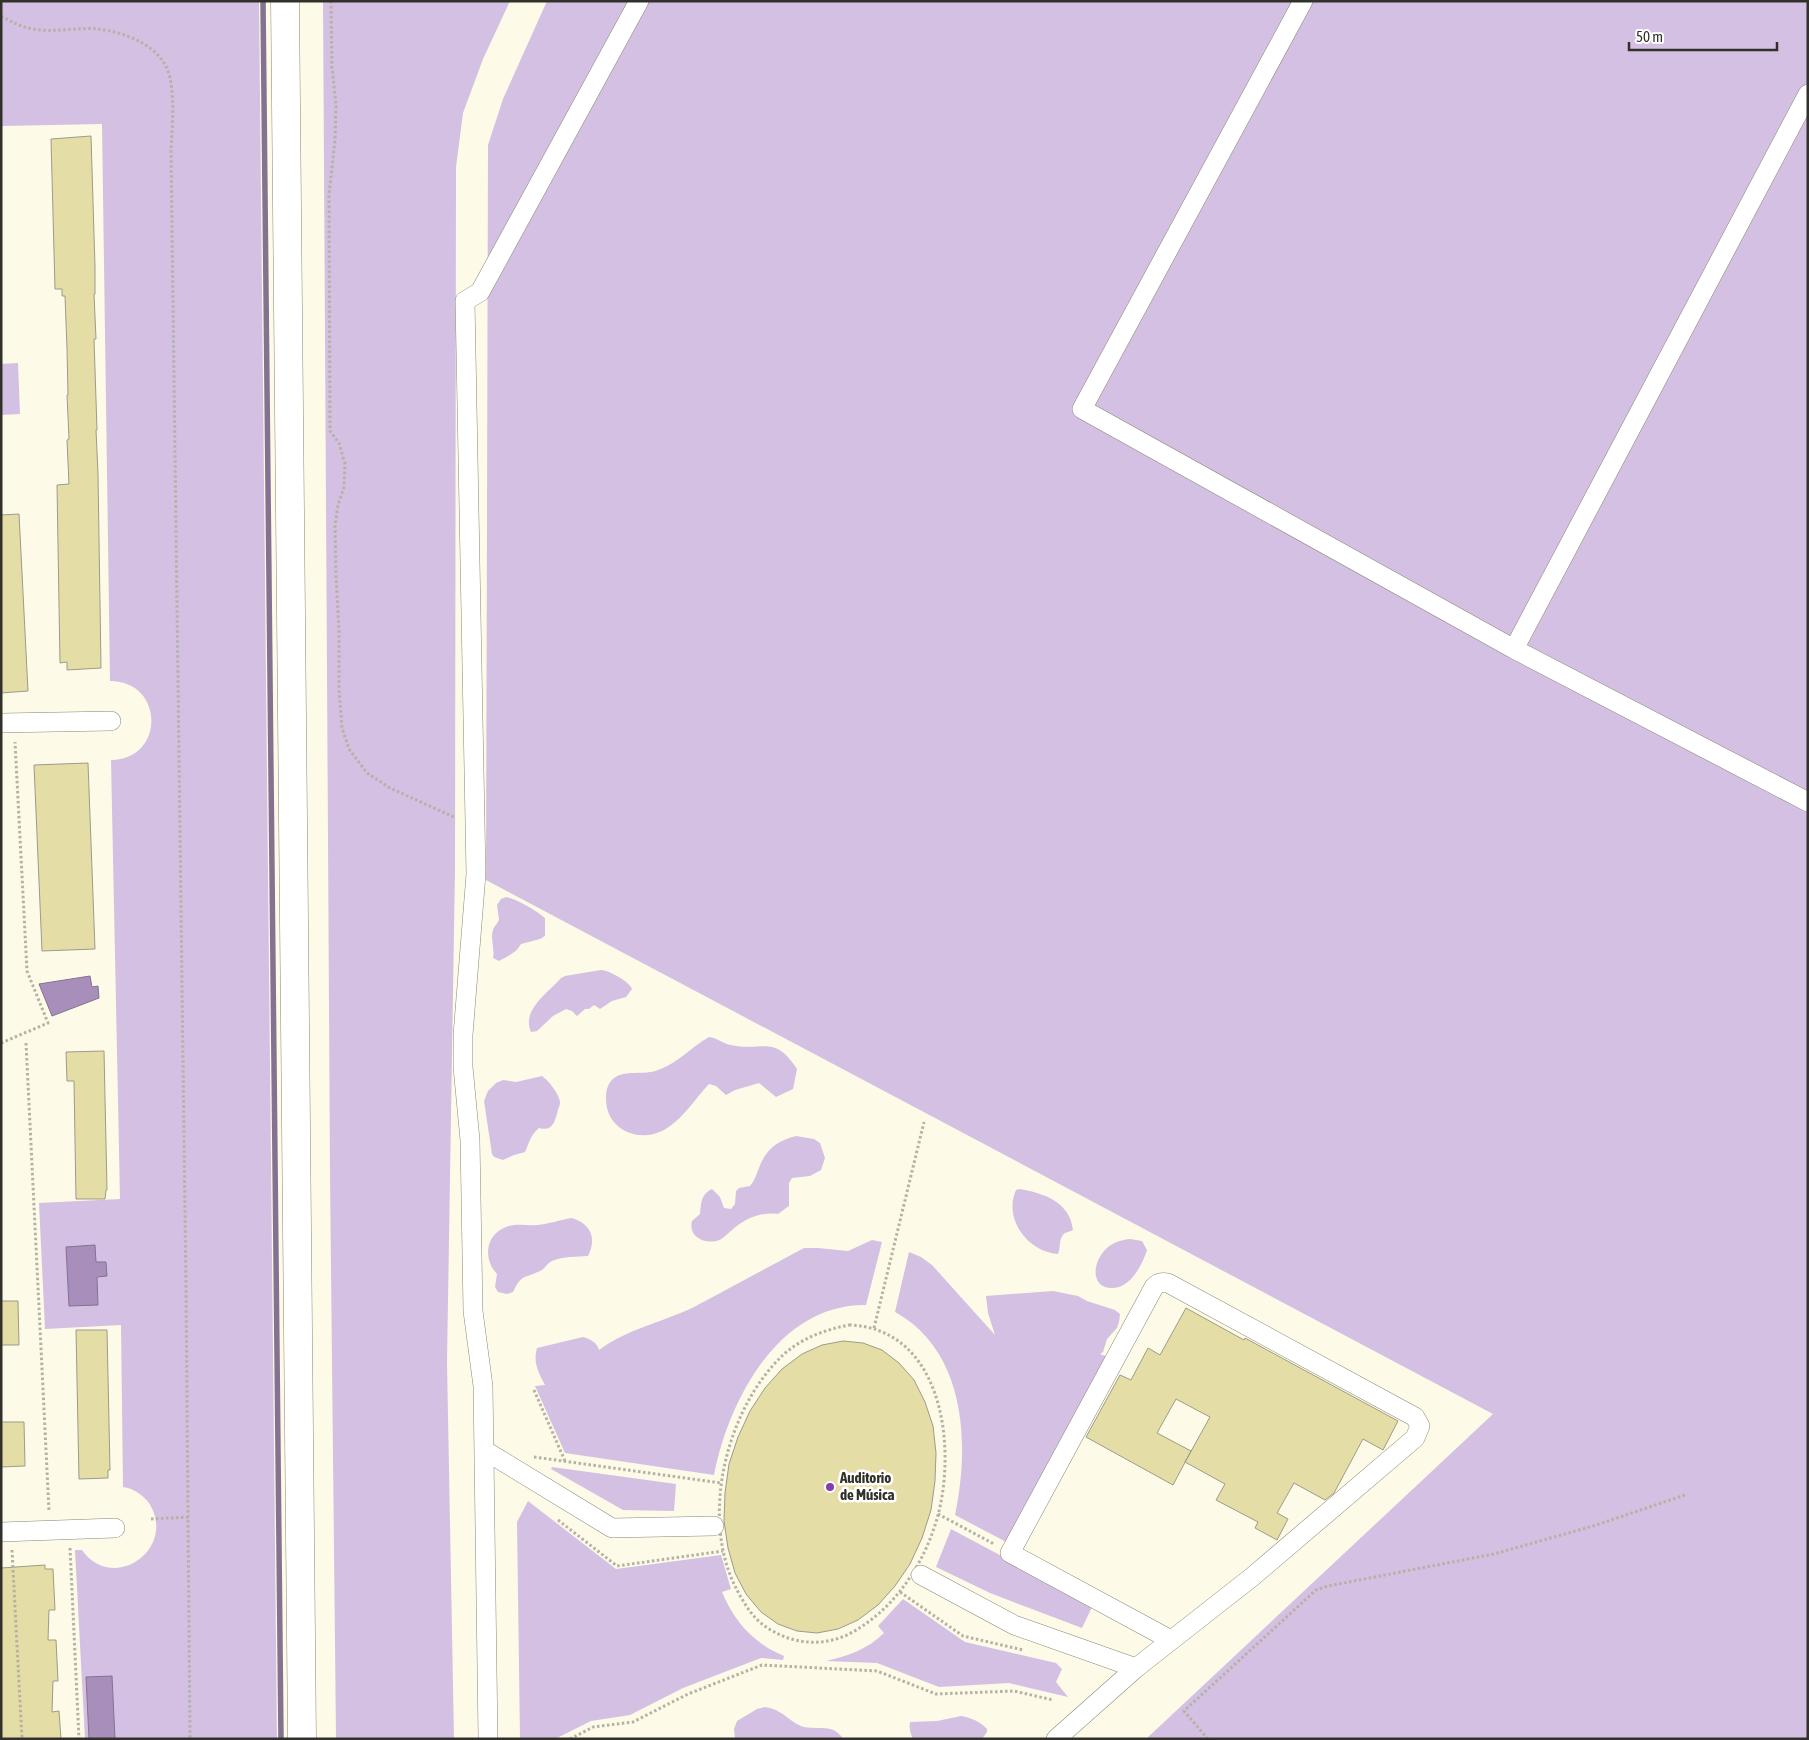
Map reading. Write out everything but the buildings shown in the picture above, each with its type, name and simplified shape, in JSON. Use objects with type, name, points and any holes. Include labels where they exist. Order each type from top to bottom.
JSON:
[{"type":"highway","points":[[285,1],[302,1739]]},
{"type":"street","points":[[488,1739],[483,1386],[473,1311],[470,1140],[463,1067],[463,1035],[476,874],[465,301],[480,292],[639,1]]},
{"type":"street","points":[[1303,1],[1082,409],[1514,649],[1808,802]]},
{"type":"street","points":[[1514,649],[1808,94]]},
{"type":"street","points":[[1,723],[111,721]]},
{"type":"street","points":[[1056,1739],[1136,1668],[1252,1577],[1415,1438],[1420,1426],[1419,1421],[1415,1417],[1163,1282],[1158,1283],[1149,1296],[1010,1553],[1171,1640]]},
{"type":"street","points":[[484,1450],[612,1528],[714,1526]]},
{"type":"street","points":[[1,1532],[115,1528]]},
{"type":"street","points":[[921,1575],[1014,1625],[1136,1668]]},
{"type":"path","points":[[330,1],[332,68],[336,104],[335,140],[329,195],[330,431],[339,444],[345,464],[344,487],[338,505],[335,525],[342,728],[349,750],[367,773],[390,788],[474,827]]},
{"type":"path","points":[[1,16],[22,27],[35,30],[98,29],[132,38],[151,49],[162,61],[170,75],[173,94],[171,151],[189,1517],[190,1739]]},
{"type":"path","points":[[1,1043],[48,1023],[26,971],[15,741]]},
{"type":"path","points":[[26,1042],[49,1513]]},
{"type":"path","points":[[874,1328],[924,1122]]},
{"type":"path","points":[[848,1325],[874,1328],[890,1335],[908,1348],[922,1367],[934,1390],[942,1417],[945,1447],[944,1478],[938,1514],[916,1567],[894,1599],[882,1611],[860,1628],[838,1639],[816,1643],[798,1641],[774,1633],[757,1619],[742,1601],[730,1577],[724,1553],[720,1521],[721,1483],[726,1459],[735,1429],[748,1401],[765,1376],[784,1355],[804,1339],[826,1329],[848,1325]]},
{"type":"path","points":[[534,1390],[565,1461]]},
{"type":"path","points":[[527,1456],[721,1483]]},
{"type":"path","points":[[1208,1739],[1184,1711],[1316,1590],[1328,1586],[1494,1554],[1593,1526],[1686,1495]]},
{"type":"path","points":[[938,1514],[1010,1553]]},
{"type":"path","points":[[152,1519],[189,1517]]},
{"type":"path","points":[[70,1547],[79,1739]]},
{"type":"path","points":[[12,1550],[22,1739]]},
{"type":"path","points":[[570,1739],[593,1727],[633,1722],[688,1694],[762,1665],[877,1671],[936,1694],[1014,1691],[1053,1700]]},
{"type":"shaded area","points":[[1,1],[259,1],[277,1739],[85,1739],[75,1550],[82,1550],[95,1562],[110,1568],[124,1567],[138,1560],[149,1550],[155,1536],[156,1520],[149,1503],[144,1497],[134,1490],[123,1487],[121,1325],[45,1329],[39,1203],[120,1199],[111,760],[129,757],[141,748],[149,735],[151,720],[149,706],[141,693],[128,684],[110,681],[102,124],[1,126]]},
{"type":"shaded area","points":[[323,1],[510,1],[483,59],[463,113],[456,167],[455,869],[447,1362],[454,1739],[336,1739],[330,1174]]},
{"type":"shaded area","points":[[547,1],[1808,1],[1808,1739],[1146,1739],[1493,1414],[486,880],[488,145],[503,99]]},
{"type":"shaded area","points":[[18,363],[20,414],[1,415],[1,364]]},
{"type":"shaded area","points":[[506,897],[516,900],[545,918],[545,936],[521,944],[509,956],[499,961],[493,958],[492,933],[499,919],[497,905],[501,899]]},
{"type":"shaded area","points":[[601,970],[618,976],[630,986],[632,989],[626,997],[612,1001],[600,1009],[594,1005],[589,1009],[585,1009],[577,1016],[572,1011],[566,1009],[553,1016],[537,1031],[531,1032],[529,1024],[533,1009],[561,978]]},
{"type":"shaded area","points":[[90,976],[92,987],[98,986],[99,998],[52,1016],[39,984]]},
{"type":"shaded area","points":[[709,1037],[731,1045],[742,1047],[768,1046],[782,1051],[797,1069],[793,1089],[776,1097],[759,1083],[735,1090],[726,1095],[716,1086],[709,1084],[682,1115],[664,1130],[644,1135],[625,1131],[617,1126],[607,1110],[606,1099],[607,1088],[614,1078],[623,1074],[650,1072],[663,1068]]},
{"type":"shaded area","points":[[542,1076],[558,1095],[560,1102],[553,1125],[536,1130],[525,1152],[503,1160],[494,1157],[484,1101],[488,1091],[496,1083],[503,1080],[516,1082]]},
{"type":"shaded area","points":[[796,1136],[814,1139],[820,1143],[825,1158],[821,1170],[810,1176],[792,1178],[789,1183],[789,1206],[778,1214],[759,1215],[748,1219],[718,1240],[711,1242],[701,1240],[694,1234],[691,1226],[692,1221],[700,1214],[701,1203],[708,1191],[712,1189],[720,1197],[724,1208],[731,1209],[735,1204],[736,1191],[739,1188],[750,1186],[769,1151],[783,1140]]},
{"type":"shaded area","points":[[1019,1189],[1046,1196],[1054,1200],[1067,1212],[1073,1230],[1063,1235],[1060,1240],[1058,1254],[1047,1252],[1037,1247],[1028,1241],[1021,1232],[1013,1212],[1013,1201],[1016,1190]]},
{"type":"shaded area","points":[[572,1218],[588,1228],[592,1243],[588,1256],[556,1259],[542,1270],[526,1276],[519,1282],[513,1292],[507,1294],[498,1292],[495,1287],[497,1274],[490,1261],[488,1248],[490,1241],[499,1231],[510,1226],[541,1224]]},
{"type":"shaded area","points":[[1130,1239],[1142,1241],[1147,1250],[1139,1268],[1131,1279],[1119,1287],[1113,1288],[1101,1285],[1096,1277],[1096,1266],[1101,1255],[1114,1243]]},
{"type":"shaded area","points":[[872,1240],[882,1242],[866,1305],[835,1309],[808,1320],[784,1338],[763,1361],[746,1388],[732,1416],[721,1446],[714,1475],[565,1453],[535,1386],[545,1385],[538,1372],[536,1363],[537,1348],[583,1337],[597,1345],[599,1350],[633,1331],[694,1307],[804,1248],[848,1251]]},
{"type":"shaded area","points":[[95,1245],[96,1262],[106,1262],[107,1276],[97,1277],[98,1305],[69,1306],[66,1247]]},
{"type":"shaded area","points":[[909,1252],[921,1257],[932,1265],[995,1335],[988,1313],[986,1296],[1053,1291],[1078,1296],[1115,1310],[1120,1314],[1117,1328],[1107,1339],[1103,1352],[1100,1354],[1108,1357],[1008,1543],[955,1515],[962,1459],[961,1430],[957,1402],[949,1375],[936,1350],[919,1329],[895,1312]]},
{"type":"shaded area","points":[[552,1467],[676,1484],[674,1511],[623,1510],[551,1469]]},
{"type":"shaded area","points":[[528,1501],[616,1569],[721,1555],[731,1589],[722,1592],[727,1603],[746,1630],[763,1645],[784,1656],[783,1660],[761,1658],[683,1688],[630,1715],[591,1721],[555,1739],[520,1739],[517,1522]]},
{"type":"shaded area","points":[[951,1529],[1093,1605],[1082,1628],[990,1593],[936,1567]]},
{"type":"shaded area","points":[[903,1599],[965,1642],[1056,1663],[1062,1669],[1056,1682],[1068,1697],[1009,1683],[939,1687],[877,1663],[826,1661],[857,1651],[878,1639],[884,1633],[878,1626]]},
{"type":"shaded area","points":[[112,1676],[115,1739],[89,1739],[86,1677]]},
{"type":"shaded area","points":[[765,1707],[777,1711],[804,1727],[831,1729],[843,1739],[735,1739],[734,1729],[737,1721],[757,1709]]},
{"type":"shaded area","points":[[961,1716],[975,1720],[987,1729],[982,1739],[913,1739],[912,1737],[910,1722],[937,1721]]},
{"type":"waterway","points":[[263,1],[281,1739]]},
{"type":"place","name":"Auditorio de Música","points":[[830,1487]]}]
